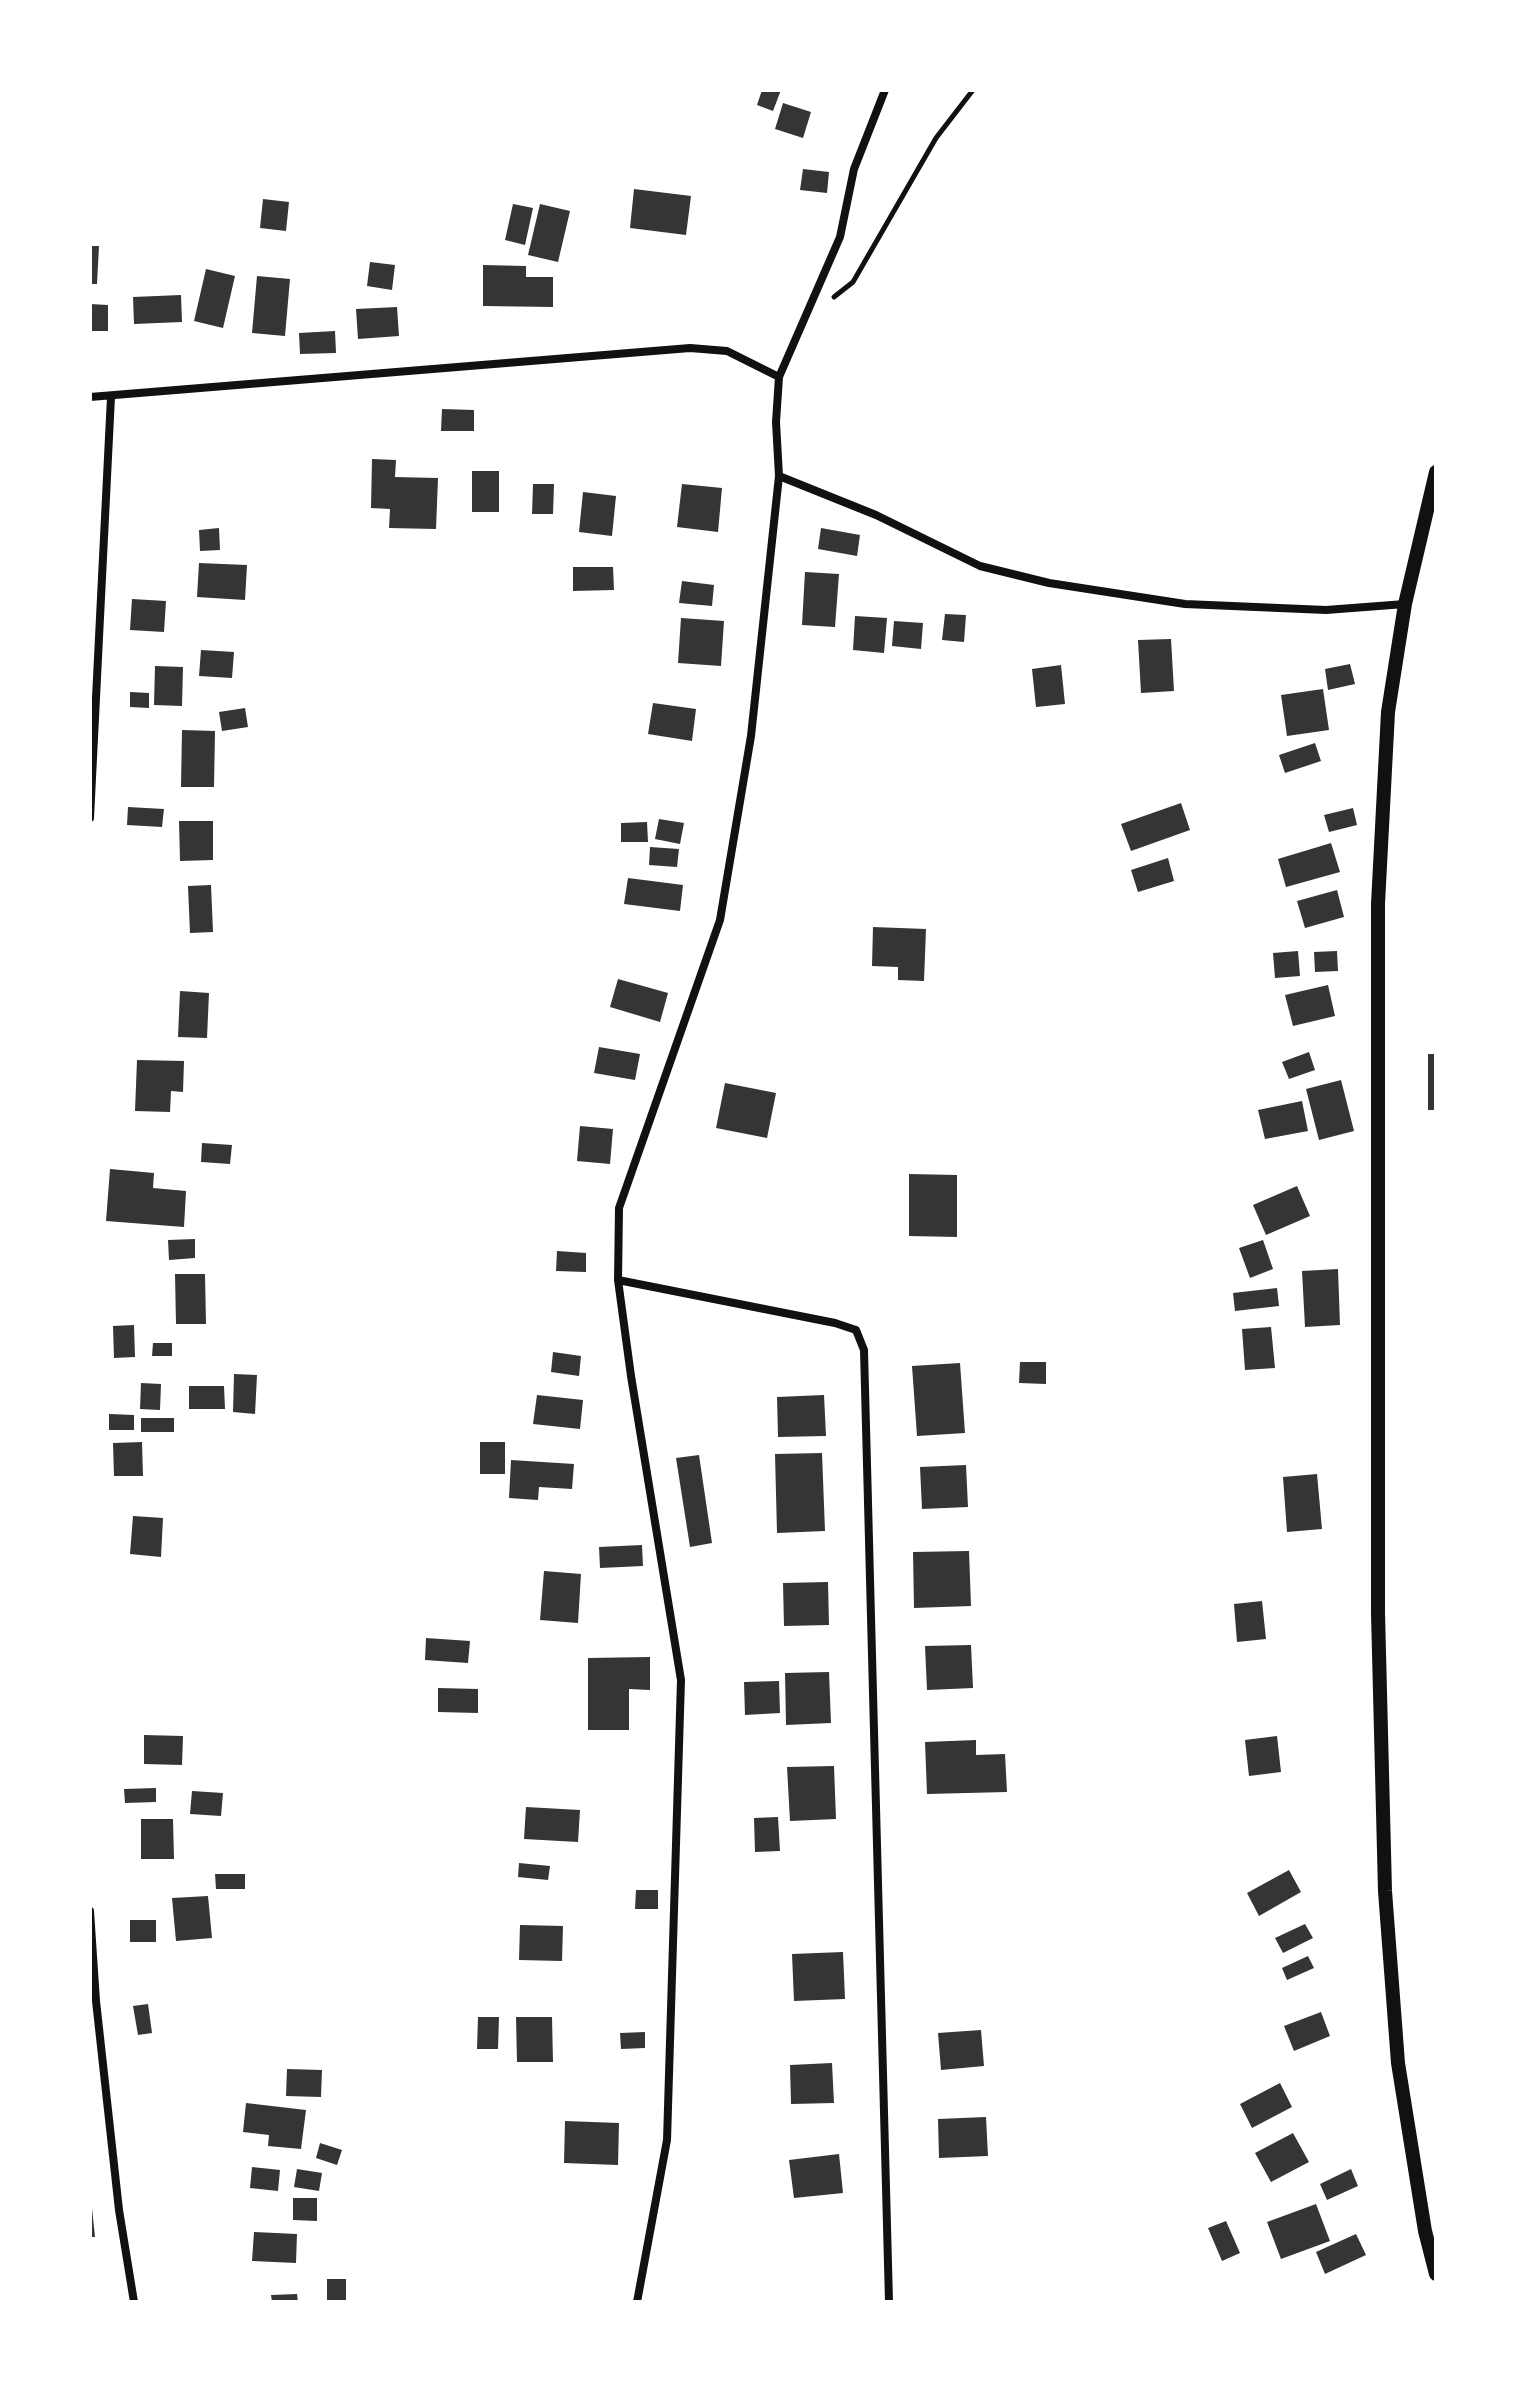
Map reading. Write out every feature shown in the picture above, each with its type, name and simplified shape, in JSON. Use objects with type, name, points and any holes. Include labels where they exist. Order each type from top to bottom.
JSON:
[{"type":"street","points":[[637,2302],[667,2140],[681,1680],[618,1280],[619,1208],[720,920],[751,736],[779,476],[776,422],[779,377],[840,237],[854,169],[885,90]]},
{"type":"street","points":[[90,397],[690,348],[727,351],[779,377]]},
{"type":"street","points":[[90,818],[111,397]]},
{"type":"street","points":[[1436,472],[1405,604],[1388,712],[1378,904],[1378,1613],[1385,1891],[1398,2063],[1425,2231],[1436,2274]]},
{"type":"street","points":[[779,476],[876,515],[980,566],[1049,583],[1185,604],[1326,610],[1405,604]]},
{"type":"street","points":[[618,1280],[835,1323],[856,1330],[864,1350],[889,2302]]},
{"type":"street","points":[[90,1911],[96,2001],[119,2210],[134,2302]]},
{"type":"path","points":[[805,319],[853,282],[936,138],[973,90]]},
{"type":"building","points":[[762,90],[781,90],[773,111],[757,105]]},
{"type":"building","points":[[783,103],[811,112],[803,138],[775,129]]},
{"type":"building","points":[[803,169],[829,172],[827,193],[800,190]]},
{"type":"building","points":[[634,189],[691,196],[686,235],[630,228]]},
{"type":"building","points":[[263,199],[289,202],[286,231],[260,228]]},
{"type":"building","points":[[513,204],[533,208],[525,245],[505,240]]},
{"type":"building","points":[[540,204],[570,211],[558,262],[528,255]]},
{"type":"building","points":[[90,246],[99,246],[97,284],[90,284]]},
{"type":"building","points":[[370,262],[395,265],[392,290],[367,286]]},
{"type":"building","points":[[483,265],[526,266],[526,277],[553,277],[553,307],[483,306]]},
{"type":"building","points":[[206,269],[235,276],[223,328],[194,321]]},
{"type":"building","points":[[257,276],[290,279],[285,336],[252,333]]},
{"type":"building","points":[[181,295],[182,322],[134,324],[133,297]]},
{"type":"building","points":[[90,304],[108,305],[108,331],[90,331]]},
{"type":"building","points":[[397,307],[399,336],[358,339],[356,309]]},
{"type":"building","points":[[335,331],[336,353],[300,354],[299,333]]},
{"type":"building","points":[[442,409],[474,410],[474,431],[441,431]]},
{"type":"building","points":[[372,459],[396,460],[395,477],[438,478],[436,529],[389,528],[390,509],[371,508]]},
{"type":"building","points":[[472,471],[499,471],[499,512],[472,512]]},
{"type":"building","points":[[533,484],[554,484],[553,514],[532,514]]},
{"type":"building","points":[[682,484],[722,488],[718,532],[677,527]]},
{"type":"building","points":[[583,492],[616,496],[612,536],[579,532]]},
{"type":"building","points":[[219,528],[220,550],[200,551],[199,530]]},
{"type":"building","points":[[821,528],[860,535],[857,556],[818,549]]},
{"type":"building","points":[[199,563],[247,565],[245,600],[197,597]]},
{"type":"building","points":[[573,567],[613,567],[614,590],[573,591]]},
{"type":"building","points":[[805,572],[839,574],[835,627],[802,625]]},
{"type":"building","points":[[682,581],[714,585],[712,606],[679,603]]},
{"type":"building","points":[[132,599],[166,601],[164,632],[130,630]]},
{"type":"building","points":[[945,614],[966,615],[964,642],[942,640]]},
{"type":"building","points":[[855,616],[887,618],[884,653],[853,650]]},
{"type":"building","points":[[681,618],[724,621],[721,666],[678,663]]},
{"type":"building","points":[[894,621],[923,623],[921,649],[892,646]]},
{"type":"building","points":[[1171,639],[1174,691],[1141,693],[1138,640]]},
{"type":"building","points":[[201,650],[234,652],[232,678],[199,676]]},
{"type":"building","points":[[1350,664],[1355,684],[1328,690],[1325,669]]},
{"type":"building","points":[[1061,665],[1065,704],[1036,707],[1032,669]]},
{"type":"building","points":[[155,666],[183,667],[182,706],[154,705]]},
{"type":"building","points":[[1323,689],[1329,730],[1287,736],[1281,695]]},
{"type":"building","points":[[130,692],[149,693],[149,708],[130,707]]},
{"type":"building","points":[[653,703],[696,709],[692,741],[648,734]]},
{"type":"building","points":[[245,708],[248,727],[222,731],[219,712]]},
{"type":"building","points":[[182,730],[215,731],[214,787],[181,787]]},
{"type":"building","points":[[1315,743],[1321,761],[1285,773],[1279,755]]},
{"type":"building","points":[[1181,803],[1190,830],[1131,851],[1121,824]]},
{"type":"building","points":[[128,807],[164,809],[162,827],[127,825]]},
{"type":"building","points":[[1353,808],[1357,825],[1329,832],[1324,815]]},
{"type":"building","points":[[659,819],[684,823],[680,844],[655,839]]},
{"type":"building","points":[[179,821],[213,821],[213,860],[180,861]]},
{"type":"building","points":[[647,822],[648,842],[621,842],[621,823]]},
{"type":"building","points":[[1331,843],[1340,872],[1286,887],[1278,859]]},
{"type":"building","points":[[650,847],[679,849],[677,867],[649,865]]},
{"type":"building","points":[[1168,858],[1174,881],[1138,892],[1131,870]]},
{"type":"building","points":[[628,878],[683,885],[680,911],[624,904]]},
{"type":"building","points":[[211,885],[213,932],[190,933],[188,886]]},
{"type":"building","points":[[1337,890],[1344,917],[1305,928],[1297,901]]},
{"type":"building","points":[[873,927],[926,929],[924,981],[898,980],[898,967],[872,966]]},
{"type":"building","points":[[1298,951],[1300,976],[1275,978],[1273,953]]},
{"type":"building","points":[[1337,951],[1338,971],[1315,972],[1314,952]]},
{"type":"building","points":[[618,979],[668,993],[660,1022],[610,1007]]},
{"type":"building","points":[[1328,985],[1335,1016],[1293,1026],[1285,995]]},
{"type":"building","points":[[180,991],[209,993],[207,1038],[178,1037]]},
{"type":"building","points":[[599,1047],[640,1054],[635,1080],[594,1073]]},
{"type":"building","points":[[1309,1052],[1315,1070],[1289,1079],[1282,1062]]},
{"type":"building","points":[[1428,1054],[1436,1054],[1436,1110],[1428,1110]]},
{"type":"building","points":[[137,1060],[184,1061],[183,1092],[171,1091],[170,1112],[135,1111]]},
{"type":"building","points":[[1341,1080],[1354,1131],[1319,1140],[1306,1089]]},
{"type":"building","points":[[725,1083],[776,1093],[767,1138],[716,1128]]},
{"type":"building","points":[[1302,1101],[1308,1131],[1265,1139],[1258,1110]]},
{"type":"building","points":[[580,1126],[613,1129],[610,1164],[577,1161]]},
{"type":"building","points":[[202,1143],[232,1145],[230,1164],[201,1162]]},
{"type":"building","points":[[110,1169],[154,1173],[153,1188],[186,1191],[184,1227],[106,1221]]},
{"type":"building","points":[[909,1174],[957,1175],[957,1237],[909,1236]]},
{"type":"building","points":[[1297,1186],[1310,1216],[1266,1235],[1253,1205]]},
{"type":"building","points":[[195,1239],[195,1258],[169,1260],[168,1240]]},
{"type":"building","points":[[1263,1240],[1273,1269],[1250,1278],[1239,1248]]},
{"type":"building","points":[[557,1251],[586,1253],[586,1272],[556,1271]]},
{"type":"building","points":[[1338,1269],[1340,1325],[1305,1327],[1302,1271]]},
{"type":"building","points":[[175,1274],[205,1274],[206,1324],[176,1324]]},
{"type":"building","points":[[1277,1288],[1279,1306],[1235,1311],[1233,1293]]},
{"type":"building","points":[[134,1325],[135,1357],[114,1358],[113,1326]]},
{"type":"building","points":[[1271,1327],[1275,1368],[1245,1370],[1242,1329]]},
{"type":"building","points":[[153,1343],[172,1343],[172,1356],[152,1356]]},
{"type":"building","points":[[553,1352],[581,1356],[579,1376],[551,1372]]},
{"type":"building","points":[[1020,1362],[1046,1362],[1046,1384],[1019,1383]]},
{"type":"building","points":[[960,1363],[965,1433],[917,1436],[912,1366]]},
{"type":"building","points":[[234,1374],[257,1375],[255,1414],[233,1412]]},
{"type":"building","points":[[141,1383],[161,1384],[160,1410],[140,1409]]},
{"type":"building","points":[[189,1386],[224,1386],[225,1409],[189,1409]]},
{"type":"building","points":[[537,1395],[583,1400],[580,1429],[533,1424]]},
{"type":"building","points":[[824,1395],[826,1436],[778,1437],[777,1397]]},
{"type":"building","points":[[109,1414],[134,1415],[134,1430],[109,1430]]},
{"type":"building","points":[[141,1418],[174,1418],[174,1432],[141,1432]]},
{"type":"building","points":[[142,1442],[143,1476],[114,1476],[113,1443]]},
{"type":"building","points":[[480,1442],[505,1442],[505,1474],[480,1474]]},
{"type":"building","points":[[822,1453],[825,1531],[777,1533],[775,1454]]},
{"type":"building","points":[[699,1455],[712,1543],[690,1547],[676,1458]]},
{"type":"building","points":[[511,1460],[574,1464],[572,1489],[539,1487],[538,1500],[509,1498]]},
{"type":"building","points":[[966,1465],[968,1507],[922,1509],[920,1467]]},
{"type":"building","points":[[1317,1474],[1322,1529],[1287,1532],[1283,1477]]},
{"type":"building","points":[[133,1516],[163,1518],[161,1557],[130,1554]]},
{"type":"building","points":[[642,1545],[643,1566],[600,1568],[599,1547]]},
{"type":"building","points":[[969,1551],[971,1606],[914,1608],[913,1552]]},
{"type":"building","points":[[544,1571],[581,1574],[578,1623],[540,1620]]},
{"type":"building","points":[[828,1582],[829,1625],[784,1626],[783,1583]]},
{"type":"building","points":[[1262,1601],[1266,1639],[1237,1642],[1234,1604]]},
{"type":"building","points":[[426,1638],[470,1641],[468,1663],[425,1660]]},
{"type":"building","points":[[971,1645],[973,1688],[927,1690],[925,1646]]},
{"type":"building","points":[[650,1657],[650,1690],[629,1689],[629,1730],[588,1730],[588,1658]]},
{"type":"building","points":[[829,1672],[831,1723],[786,1725],[785,1673]]},
{"type":"building","points":[[779,1681],[780,1713],[745,1715],[744,1682]]},
{"type":"building","points":[[438,1688],[478,1689],[478,1713],[438,1712]]},
{"type":"building","points":[[144,1735],[183,1736],[182,1765],[144,1764]]},
{"type":"building","points":[[1277,1736],[1281,1772],[1249,1776],[1245,1740]]},
{"type":"building","points":[[976,1740],[976,1755],[1005,1754],[1007,1792],[927,1794],[925,1742]]},
{"type":"building","points":[[834,1766],[836,1819],[790,1821],[787,1767]]},
{"type":"building","points":[[156,1788],[156,1802],[125,1803],[124,1789]]},
{"type":"building","points":[[192,1791],[223,1793],[221,1816],[190,1814]]},
{"type":"building","points":[[526,1807],[580,1810],[578,1842],[524,1839]]},
{"type":"building","points":[[778,1817],[780,1851],[755,1852],[754,1818]]},
{"type":"building","points":[[141,1819],[173,1819],[174,1859],[141,1859]]},
{"type":"building","points":[[519,1863],[550,1866],[548,1880],[518,1877]]},
{"type":"building","points":[[1289,1870],[1301,1892],[1259,1916],[1247,1893]]},
{"type":"building","points":[[215,1874],[245,1874],[245,1889],[216,1889]]},
{"type":"building","points":[[636,1890],[658,1890],[658,1909],[635,1909]]},
{"type":"building","points":[[208,1896],[212,1938],[176,1941],[172,1898]]},
{"type":"building","points":[[130,1920],[156,1920],[156,1942],[130,1942]]},
{"type":"building","points":[[1305,1924],[1313,1938],[1283,1953],[1275,1938]]},
{"type":"building","points":[[520,1925],[563,1926],[562,1961],[519,1960]]},
{"type":"building","points":[[843,1952],[845,1999],[794,2001],[792,1954]]},
{"type":"building","points":[[1308,1956],[1314,1968],[1287,1980],[1282,1968]]},
{"type":"building","points":[[148,2004],[152,2033],[138,2035],[133,2006]]},
{"type":"building","points":[[1321,2012],[1330,2036],[1294,2051],[1284,2026]]},
{"type":"building","points":[[478,2017],[499,2017],[498,2049],[477,2049]]},
{"type":"building","points":[[516,2017],[552,2017],[553,2062],[517,2062]]},
{"type":"building","points":[[981,2030],[984,2066],[941,2070],[938,2033]]},
{"type":"building","points":[[645,2032],[645,2048],[621,2049],[620,2033]]},
{"type":"building","points":[[832,2063],[834,2103],[791,2104],[790,2065]]},
{"type":"building","points":[[287,2069],[322,2070],[321,2097],[286,2096]]},
{"type":"building","points":[[1280,2083],[1292,2107],[1252,2128],[1240,2104]]},
{"type":"building","points":[[246,2103],[306,2110],[301,2149],[268,2146],[269,2135],[243,2132]]},
{"type":"building","points":[[986,2117],[988,2156],[939,2158],[938,2119]]},
{"type":"building","points":[[565,2121],[619,2123],[618,2165],[564,2163]]},
{"type":"building","points":[[1293,2133],[1309,2162],[1271,2182],[1255,2153]]},
{"type":"building","points":[[320,2143],[342,2150],[337,2165],[316,2158]]},
{"type":"building","points":[[839,2154],[843,2193],[794,2198],[789,2160]]},
{"type":"building","points":[[252,2167],[280,2170],[278,2191],[250,2188]]},
{"type":"building","points":[[297,2169],[322,2173],[319,2191],[294,2187]]},
{"type":"building","points":[[1351,2169],[1358,2186],[1327,2200],[1320,2184]]},
{"type":"building","points":[[293,2198],[317,2198],[317,2221],[293,2220]]},
{"type":"building","points":[[1316,2204],[1330,2241],[1281,2259],[1267,2222]]},
{"type":"building","points":[[92,2208],[95,2237],[90,2237]]},
{"type":"building","points":[[1226,2221],[1240,2253],[1222,2261],[1208,2228]]},
{"type":"building","points":[[254,2232],[297,2234],[296,2263],[252,2261]]},
{"type":"building","points":[[1356,2234],[1366,2255],[1325,2274],[1316,2252]]},
{"type":"building","points":[[327,2279],[346,2279],[346,2300],[327,2300]]},
{"type":"building","points":[[297,2294],[298,2302],[272,2302],[271,2295]]}]
